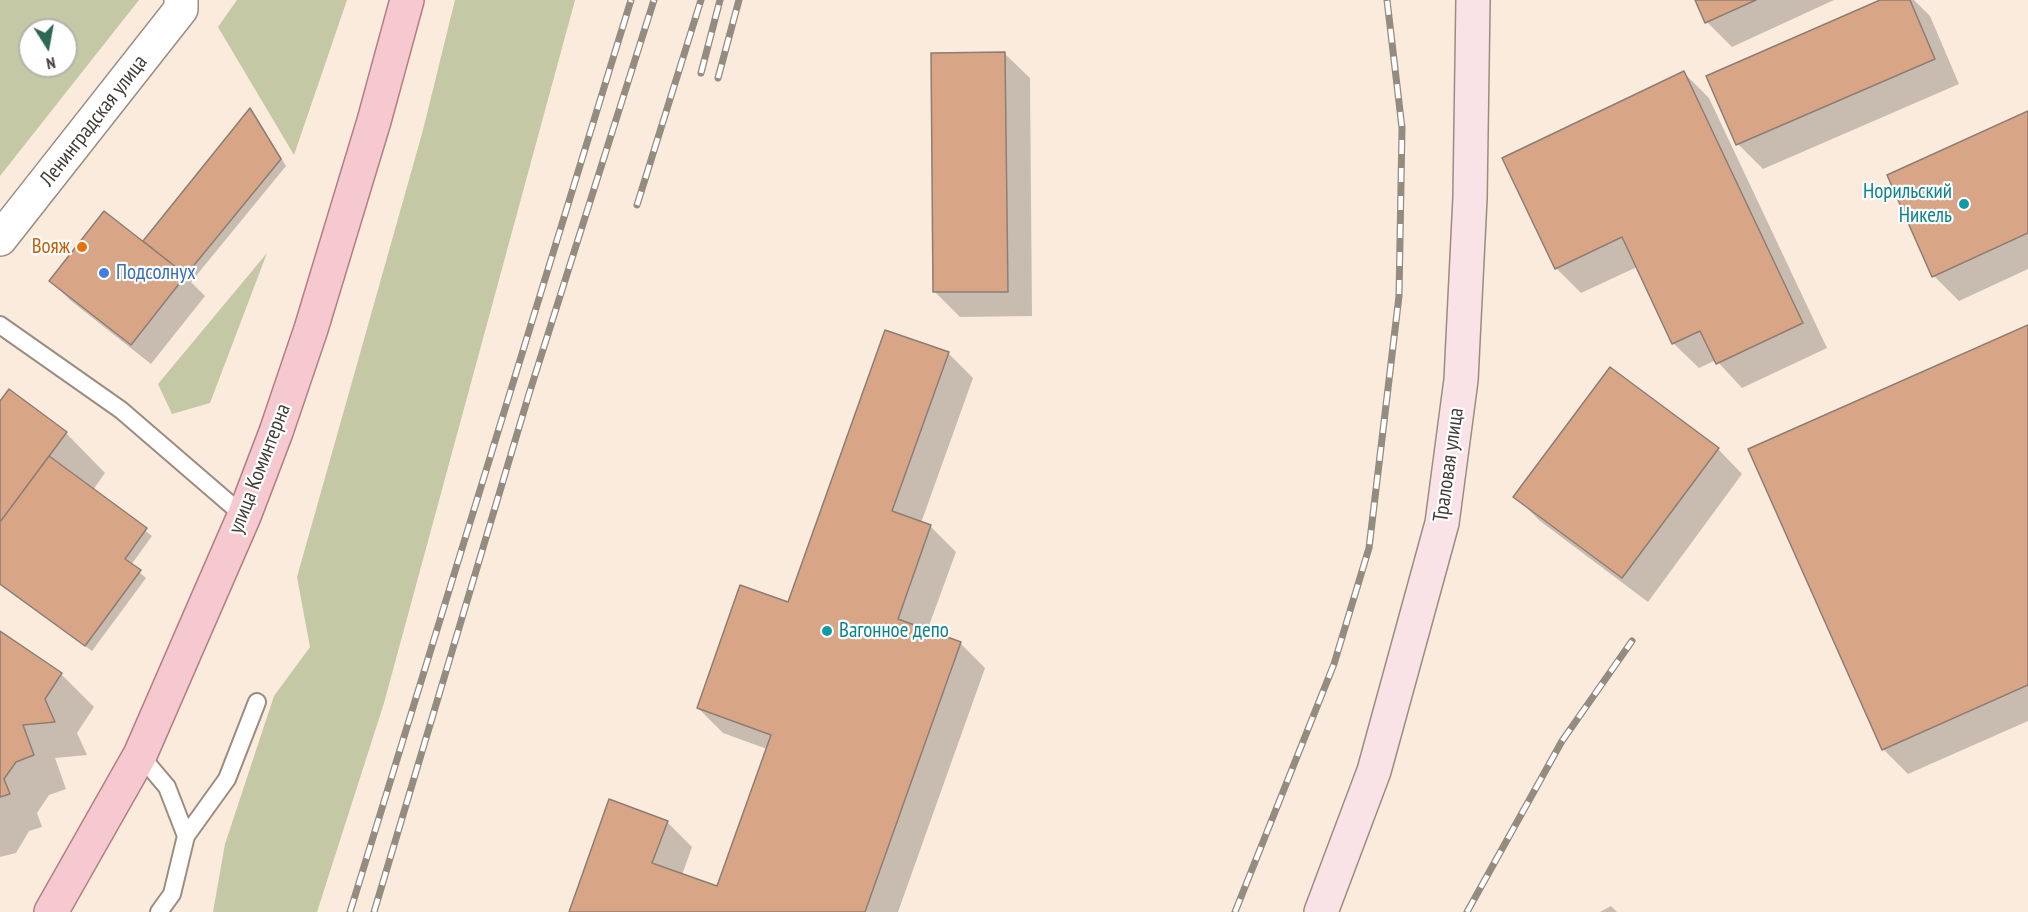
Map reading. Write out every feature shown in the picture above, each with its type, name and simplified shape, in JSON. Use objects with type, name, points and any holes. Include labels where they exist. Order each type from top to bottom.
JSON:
[{"type":"main road","name":"улица Коминтерна","points":[[51,912],[140,754],[244,516],[311,329],[374,121],[407,0]]},
{"type":"street","name":"Траловая улица","points":[[1321,912],[1374,771],[1442,523],[1461,380],[1470,198],[1473,0]]},
{"type":"street","name":"Ленинградская улица","points":[[0,240],[183,3]]},
{"type":"lane","points":[[0,325],[121,410],[244,516]]},
{"type":"lane","points":[[159,912],[172,894],[186,836],[227,779],[257,702]]},
{"type":"lane","points":[[140,754],[167,787],[186,836]]},
{"type":"green space","points":[[0,0],[139,0],[78,77],[78,18],[18,18],[18,78],[77,78],[0,176]]},
{"type":"green space","points":[[237,0],[347,0],[294,155],[218,27]]},
{"type":"green space","points":[[455,0],[575,0],[384,703],[317,912],[213,912],[225,844],[274,696],[310,647],[297,577],[423,130]]},
{"type":"green space","points":[[267,253],[210,403],[172,414],[158,384]]},
{"type":"building","points":[[1695,0],[1756,0],[1705,23]]},
{"type":"building","points":[[1880,0],[1910,0],[1935,59],[1736,145],[1706,76]]},
{"type":"building","points":[[1005,52],[1008,292],[933,292],[931,53]]},
{"type":"building","points":[[1684,71],[1803,323],[1716,364],[1700,331],[1672,344],[1622,237],[1555,269],[1502,158]]},
{"type":"building","points":[[250,108],[281,159],[186,275],[143,241]]},
{"type":"building","name":"Норильский Никель","points":[[2028,111],[2028,233],[1932,277],[1887,175]]},
{"type":"building","points":[[104,211],[186,275],[131,345],[49,281]]},
{"type":"building","points":[[2028,325],[2028,685],[1882,750],[1748,449]]},
{"type":"building","name":"Вагонное депо","points":[[885,330],[949,352],[892,511],[931,525],[898,619],[961,642],[865,912],[569,912],[609,799],[668,821],[652,863],[717,886],[771,735],[697,708],[740,585],[788,602]]},
{"type":"building","points":[[1610,367],[1719,448],[1622,578],[1513,497]]},
{"type":"building","points":[[9,389],[67,432],[0,522],[0,401]]},
{"type":"building","points":[[49,456],[147,528],[125,559],[141,570],[85,646],[0,584],[0,522]]},
{"type":"building","points":[[0,631],[62,673],[45,699],[55,722],[23,725],[34,755],[16,762],[4,779],[10,794],[0,797]]},
{"type":"railway","points":[[350,912],[631,0]]},
{"type":"railway","points":[[374,912],[529,394],[654,0]]},
{"type":"railway","points":[[637,205],[701,0]]},
{"type":"railway","points":[[701,73],[720,0]]},
{"type":"railway","points":[[718,78],[739,0]]},
{"type":"railway","points":[[1235,912],[1334,664],[1369,548],[1399,296],[1402,128],[1387,0]]},
{"type":"railway","points":[[1467,912],[1562,741],[1632,641]]},
{"type":"place","name":"Норильский Никель","points":[[1964,204]]},
{"type":"place","name":"Вояж","points":[[82,247]]},
{"type":"place","name":"Подсолнух","points":[[104,273]]},
{"type":"place","name":"Вагонное депо","points":[[827,631]]}]
